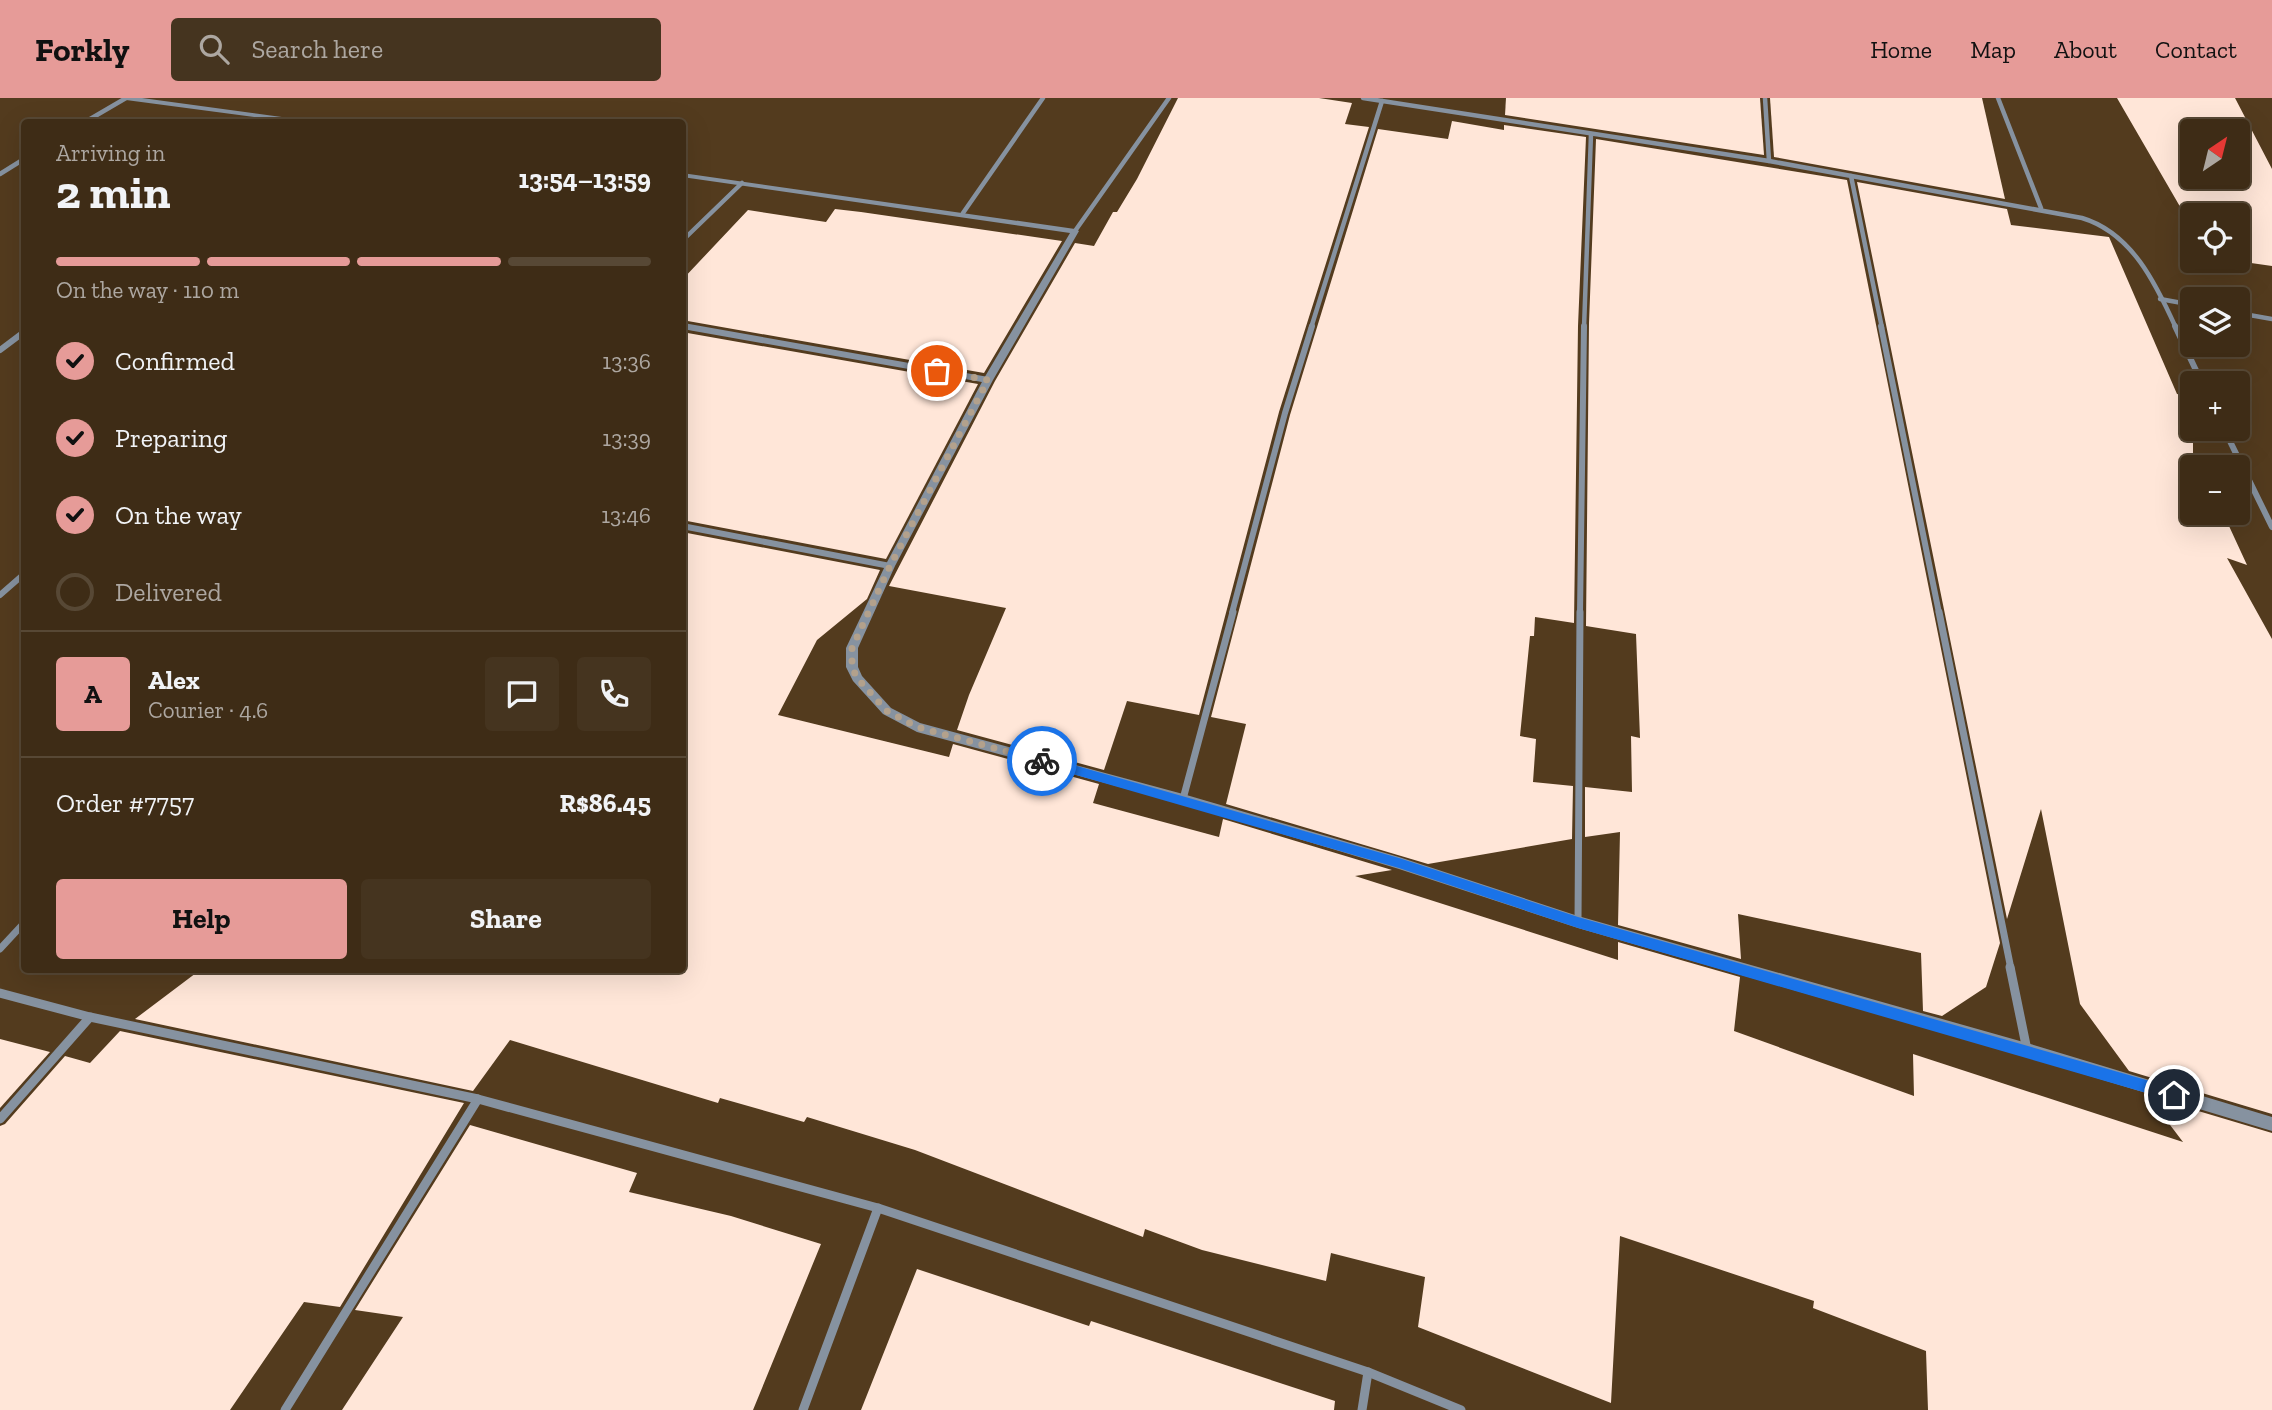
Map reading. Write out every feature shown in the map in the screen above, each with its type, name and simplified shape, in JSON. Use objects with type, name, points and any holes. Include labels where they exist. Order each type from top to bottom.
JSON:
[{"type":"street","points":[[90,119],[126,98],[282,119]]},
{"type":"street","points":[[963,213],[1043,98]]},
{"type":"street","points":[[1169,98],[1075,231],[988,380],[890,566],[852,648],[852,667],[857,678],[887,711],[917,727],[1183,799],[1399,863],[1578,922],[2027,1050],[2272,1124]]},
{"type":"street","points":[[1363,98],[1769,161],[2041,208],[2088,220],[2109,229],[2132,250],[2196,371]]},
{"type":"street","points":[[1765,98],[1769,161]]},
{"type":"street","points":[[1998,98],[2041,208]]},
{"type":"street","points":[[1183,799],[1285,413],[1382,101]]},
{"type":"street","points":[[1578,922],[1581,407],[1591,134]]},
{"type":"street","points":[[0,174],[21,161]]},
{"type":"street","points":[[686,175],[1075,231]]},
{"type":"street","points":[[1851,176],[2027,1050]]},
{"type":"street","points":[[686,237],[742,183]]},
{"type":"street","points":[[2160,299],[2180,303]]},
{"type":"street","points":[[2250,315],[2272,318]]},
{"type":"street","points":[[686,327],[988,380]]},
{"type":"street","points":[[0,350],[21,334]]},
{"type":"street","points":[[2230,441],[2272,527]]},
{"type":"street","points":[[686,527],[890,566]]},
{"type":"street","points":[[0,595],[21,577]]},
{"type":"street","points":[[0,948],[21,926]]},
{"type":"street","points":[[0,993],[90,1017],[478,1099],[878,1208],[1368,1372],[1461,1410]]},
{"type":"street","points":[[0,1119],[90,1017]]},
{"type":"street","points":[[285,1410],[478,1099]]},
{"type":"street","points":[[803,1410],[878,1208]]},
{"type":"street","points":[[1363,1410],[1368,1372]]},
{"type":"building","points":[[1178,98],[1319,98],[1352,103],[1345,124],[1369,127],[1279,412],[1199,715],[1127,701],[1104,770],[957,730],[1006,608],[889,586],[995,381],[1075,243],[1094,246],[1113,212],[1117,212],[1137,179]]},
{"type":"building","points":[[1506,98],[1760,98],[1764,155],[1505,115]]},
{"type":"building","points":[[1770,98],[1982,98],[2005,199],[1774,157]]},
{"type":"building","points":[[2117,98],[2235,98],[2246,119],[2180,119],[2180,189],[2250,189],[2250,127],[2272,169],[2272,266],[2250,263],[2250,203],[2180,203],[2180,207]]},
{"type":"building","points":[[1452,121],[1504,130],[1504,125],[1586,137],[1578,326],[1574,623],[1535,617],[1534,636],[1530,636],[1520,736],[1536,739],[1533,782],[1573,786],[1572,839],[1428,864],[1226,804],[1246,724],[1211,717],[1290,415],[1378,129],[1448,139]]},
{"type":"building","points":[[1596,139],[1847,180],[2000,943],[1986,987],[1942,1016],[1923,1011],[1921,953],[1738,914],[1741,959],[1618,925],[1620,832],[1585,837],[1585,787],[1632,792],[1631,736],[1640,738],[1636,634],[1586,626],[1589,323]]},
{"type":"building","points":[[1857,182],[2007,209],[2011,225],[2109,237],[2177,394],[2180,395],[2180,441],[2193,441],[2193,455],[2180,455],[2180,525],[2229,525],[2247,565],[2227,558],[2272,639],[2272,1114],[2129,1071],[2080,1004],[2041,809],[2007,919]]},
{"type":"building","points":[[835,209],[1062,241],[984,373],[686,321],[686,276],[748,210],[826,222]]},
{"type":"building","points":[[686,333],[978,384],[886,559],[686,521]]},
{"type":"building","points":[[686,533],[880,570],[867,599],[817,640],[778,715],[949,757],[953,744],[1099,784],[1093,803],[1219,837],[1223,819],[1392,870],[1355,876],[1618,960],[1618,942],[1740,977],[1734,1031],[1914,1096],[1913,1054],[2183,1142],[2148,1096],[2272,1133],[2272,1410],[1928,1410],[1926,1351],[1813,1308],[1814,1301],[1620,1236],[1611,1403],[1418,1327],[1425,1277],[1331,1253],[1326,1281],[1202,1250],[1145,1229],[1143,1237],[915,1150],[807,1117],[804,1122],[720,1098],[718,1103],[510,1040],[473,1091],[135,1019],[196,973],[686,973]]},
{"type":"building","points":[[120,1031],[464,1103],[340,1307],[304,1302],[230,1410],[0,1410],[0,1126],[5,1124],[65,1056],[90,1063]]},
{"type":"building","points":[[0,1039],[50,1052],[0,1108]]},
{"type":"building","points":[[470,1125],[637,1173],[629,1192],[731,1216],[821,1244],[753,1410],[342,1410],[403,1317],[355,1310]]},
{"type":"building","points":[[917,1269],[1089,1326],[1091,1321],[1335,1401],[1334,1410],[861,1410]]},
{"type":"way so far","points":[[937,371],[988,380],[890,566],[852,648],[852,667],[869,694],[887,711],[917,727],[1042,761]]},
{"type":"route","points":[[1042,761],[1183,799],[1399,863],[1578,922],[2027,1050],[2174,1095]]}]
